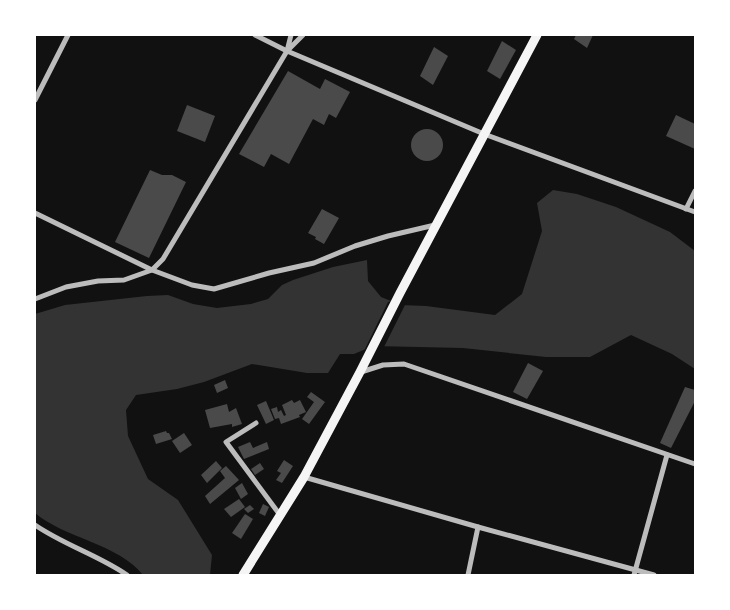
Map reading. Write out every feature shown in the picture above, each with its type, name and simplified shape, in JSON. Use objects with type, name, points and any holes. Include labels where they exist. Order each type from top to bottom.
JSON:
[{"type":"main road","points":[[243,575],[304,477],[537,35]]},
{"type":"street","points":[[35,100],[68,35]]},
{"type":"street","points":[[255,35],[287,51],[484,134],[695,212]]},
{"type":"street","points":[[287,51],[291,35]]},
{"type":"street","points":[[35,299],[66,287],[124,280],[152,270],[163,259],[287,51],[303,35]]},
{"type":"street","points":[[686,209],[695,191]]},
{"type":"street","points":[[35,213],[152,270],[192,285],[214,289],[269,273],[314,263],[356,246],[388,236],[435,226]]},
{"type":"street","points":[[361,370],[383,365],[404,364],[695,464]]},
{"type":"street","points":[[256,424],[226,442],[281,516]]},
{"type":"street","points":[[636,573],[667,455]]},
{"type":"street","points":[[304,477],[636,573],[654,575]]},
{"type":"street","points":[[35,525],[60,540],[112,565],[127,575]]},
{"type":"street","points":[[468,575],[478,527]]},
{"type":"shaded area","points":[[553,190],[577,194],[616,207],[670,232],[695,251],[695,369],[672,354],[631,335],[590,357],[546,357],[463,348],[373,346],[354,354],[340,354],[328,373],[307,373],[252,364],[204,382],[177,389],[136,395],[126,410],[128,436],[148,479],[178,500],[212,555],[210,575],[143,575],[133,564],[120,556],[47,522],[35,513],[35,314],[65,305],[168,295],[193,304],[217,308],[251,304],[268,299],[282,285],[293,280],[333,267],[367,260],[368,281],[381,297],[401,305],[426,306],[495,315],[522,294],[542,231],[537,203]]},
{"type":"pier","points":[[396,300],[406,303],[383,349],[373,349],[363,353],[388,302]]},
{"type":"building","points":[[576,35],[593,35],[587,48],[574,39]]},
{"type":"building","points":[[502,41],[516,50],[500,79],[487,71]]},
{"type":"building","points":[[434,47],[448,56],[433,85],[420,76]]},
{"type":"building","points":[[288,71],[320,89],[325,79],[350,92],[336,118],[329,114],[324,125],[313,119],[289,164],[271,154],[264,167],[239,154]]},
{"type":"building","points":[[187,105],[215,116],[205,142],[177,131]]},
{"type":"building","points":[[676,115],[695,124],[695,149],[666,136]]},
{"type":"building","points":[[427,129],[433,130],[438,134],[442,139],[442,151],[438,156],[433,160],[427,161],[421,160],[416,156],[412,151],[411,145],[412,139],[416,134],[421,130]]},
{"type":"building","points":[[150,170],[162,175],[172,175],[186,182],[149,258],[115,242]]},
{"type":"building","points":[[322,209],[339,218],[324,244],[308,233]]},
{"type":"building","points":[[528,363],[543,371],[527,399],[513,392]]},
{"type":"building","points":[[225,380],[228,388],[217,393],[214,385]]},
{"type":"building","points":[[685,387],[695,390],[695,401],[671,448],[660,443]]},
{"type":"building","points":[[311,392],[325,402],[309,424],[302,419],[314,402],[307,397]]},
{"type":"building","points":[[292,400],[294,403],[300,400],[306,412],[299,415],[300,417],[281,424],[279,418],[275,419],[271,409],[277,407],[278,412],[281,410],[284,416],[286,415],[282,405]]},
{"type":"building","points":[[266,401],[274,420],[266,424],[257,405]]},
{"type":"building","points":[[227,404],[229,412],[236,408],[242,424],[232,427],[232,424],[210,428],[205,410]]},
{"type":"building","points":[[166,431],[172,439],[156,444],[153,435]]},
{"type":"building","points":[[184,433],[192,445],[180,453],[172,441]]},
{"type":"building","points":[[250,442],[253,448],[267,442],[269,449],[244,459],[238,447]]},
{"type":"building","points":[[284,460],[293,466],[282,483],[276,480],[281,473],[277,471]]},
{"type":"building","points":[[216,461],[222,468],[207,483],[201,475]]},
{"type":"building","points":[[260,463],[264,469],[255,475],[251,469]]},
{"type":"building","points":[[226,466],[239,480],[210,504],[205,496],[225,478],[220,471]]},
{"type":"building","points":[[242,483],[248,494],[241,499],[235,488]]},
{"type":"building","points":[[239,499],[245,507],[231,517],[224,509]]},
{"type":"building","points":[[263,504],[269,507],[265,516],[259,513]]},
{"type":"building","points":[[250,505],[254,509],[248,513],[244,509]]},
{"type":"building","points":[[245,514],[253,519],[241,539],[232,533]]}]
